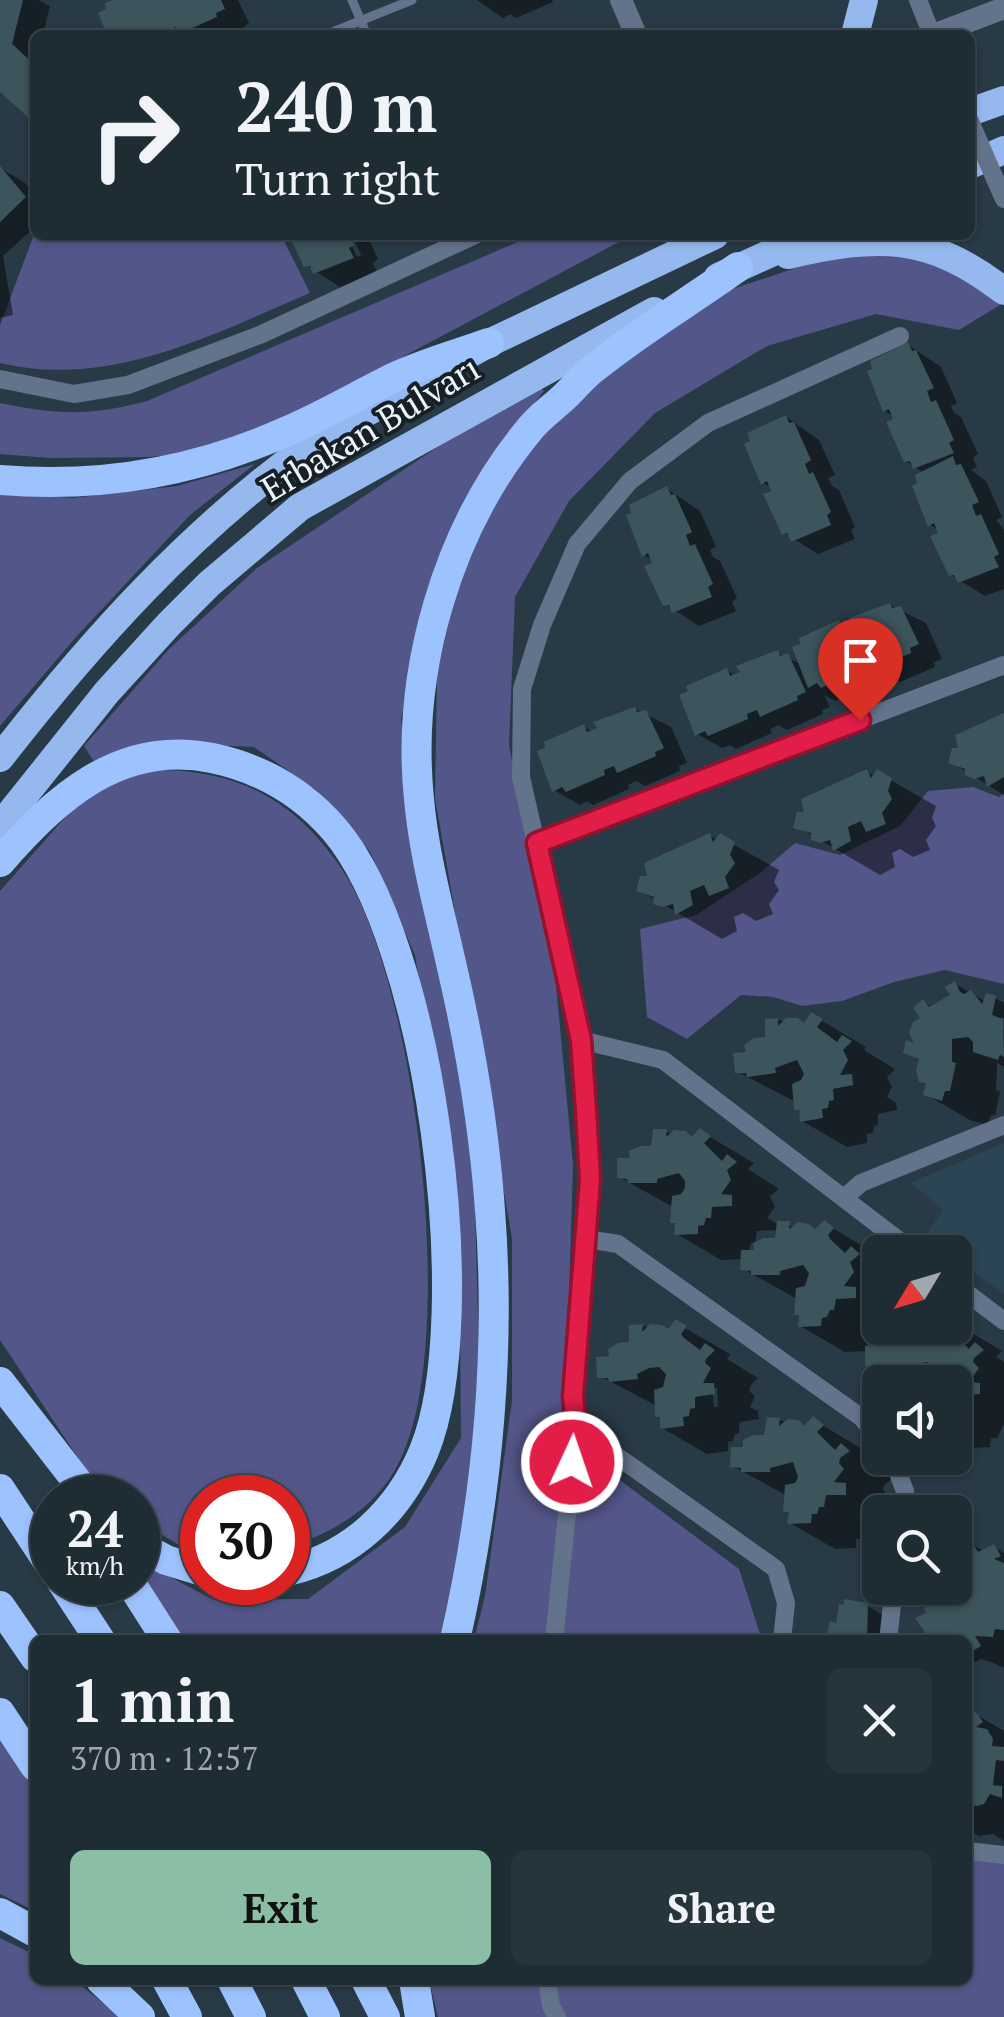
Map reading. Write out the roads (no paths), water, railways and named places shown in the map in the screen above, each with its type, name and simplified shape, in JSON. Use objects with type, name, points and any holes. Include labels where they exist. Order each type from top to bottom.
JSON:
[{"type":"highway","points":[[856,30],[864,0]]},
{"type":"highway","points":[[975,110],[1004,100]]},
{"type":"highway","points":[[975,163],[1004,150]]},
{"type":"highway","points":[[0,480],[79,482],[120,478],[207,460],[281,434],[397,376],[489,344],[662,240]]},
{"type":"highway","name":"Erbakan Bulvarı","points":[[0,758],[158,573],[206,528],[310,444],[489,344],[705,240]]},
{"type":"highway","name":"Erbakan Bulvarı","points":[[0,826],[157,636],[209,584],[300,507],[564,358],[738,267],[800,240]]},
{"type":"highway","points":[[457,1635],[484,1473],[495,1321],[490,1212],[478,1100],[418,796],[417,737],[436,618],[460,544],[497,474],[532,426],[589,372],[738,267],[810,250],[874,242],[926,245],[976,269],[1004,290]]},
{"type":"highway","points":[[0,862],[65,795],[98,774],[138,758],[202,756],[248,768],[306,799],[350,851],[388,923],[414,1008],[441,1183],[446,1308],[440,1393],[425,1448],[412,1476],[381,1519],[333,1555],[310,1563]]},
{"type":"highway","points":[[0,1385],[59,1475]]},
{"type":"highway","points":[[0,1385],[72,1475]]},
{"type":"highway","points":[[0,1489],[30,1535]]},
{"type":"highway","points":[[77,1605],[97,1635]]},
{"type":"highway","points":[[145,1605],[164,1635]]},
{"type":"highway","points":[[0,1606],[30,1650]]},
{"type":"highway","points":[[0,1713],[30,1758]]},
{"type":"highway","points":[[0,1913],[30,1929]]},
{"type":"highway","points":[[106,1985],[140,2017]]},
{"type":"highway","points":[[170,1985],[186,2017]]},
{"type":"highway","points":[[235,1985],[251,2017]]},
{"type":"highway","points":[[309,1985],[326,2017]]},
{"type":"highway","points":[[369,1985],[386,2017]]},
{"type":"highway","points":[[415,1985],[420,2017]]},
{"type":"street","points":[[621,0],[634,30]]},
{"type":"street","points":[[918,0],[930,30],[1004,8]]},
{"type":"street","points":[[975,133],[1004,199]]},
{"type":"street","points":[[0,379],[74,394],[128,386],[262,334],[465,240]]},
{"type":"street","points":[[555,1635],[576,1427],[573,1396],[590,1179],[581,1040],[520,778],[522,689],[542,624],[576,544],[630,481],[708,422],[900,336]]},
{"type":"street","points":[[537,843],[1004,665]]},
{"type":"street","points":[[581,1040],[663,1060],[892,1235]]},
{"type":"street","points":[[844,1198],[861,1183],[1004,1125]]},
{"type":"street","points":[[587,1240],[618,1244],[862,1418]]},
{"type":"street","points":[[972,1297],[1004,1322]]},
{"type":"street","points":[[576,1427],[776,1569],[786,1602],[783,1635]]},
{"type":"street","points":[[889,1635],[892,1605]]},
{"type":"street","points":[[972,1851],[1004,1855]]},
{"type":"street","points":[[548,1985],[556,2017]]},
{"type":"lane","points":[[352,0],[365,30]]},
{"type":"lane","points":[[337,30],[412,0]]}]
